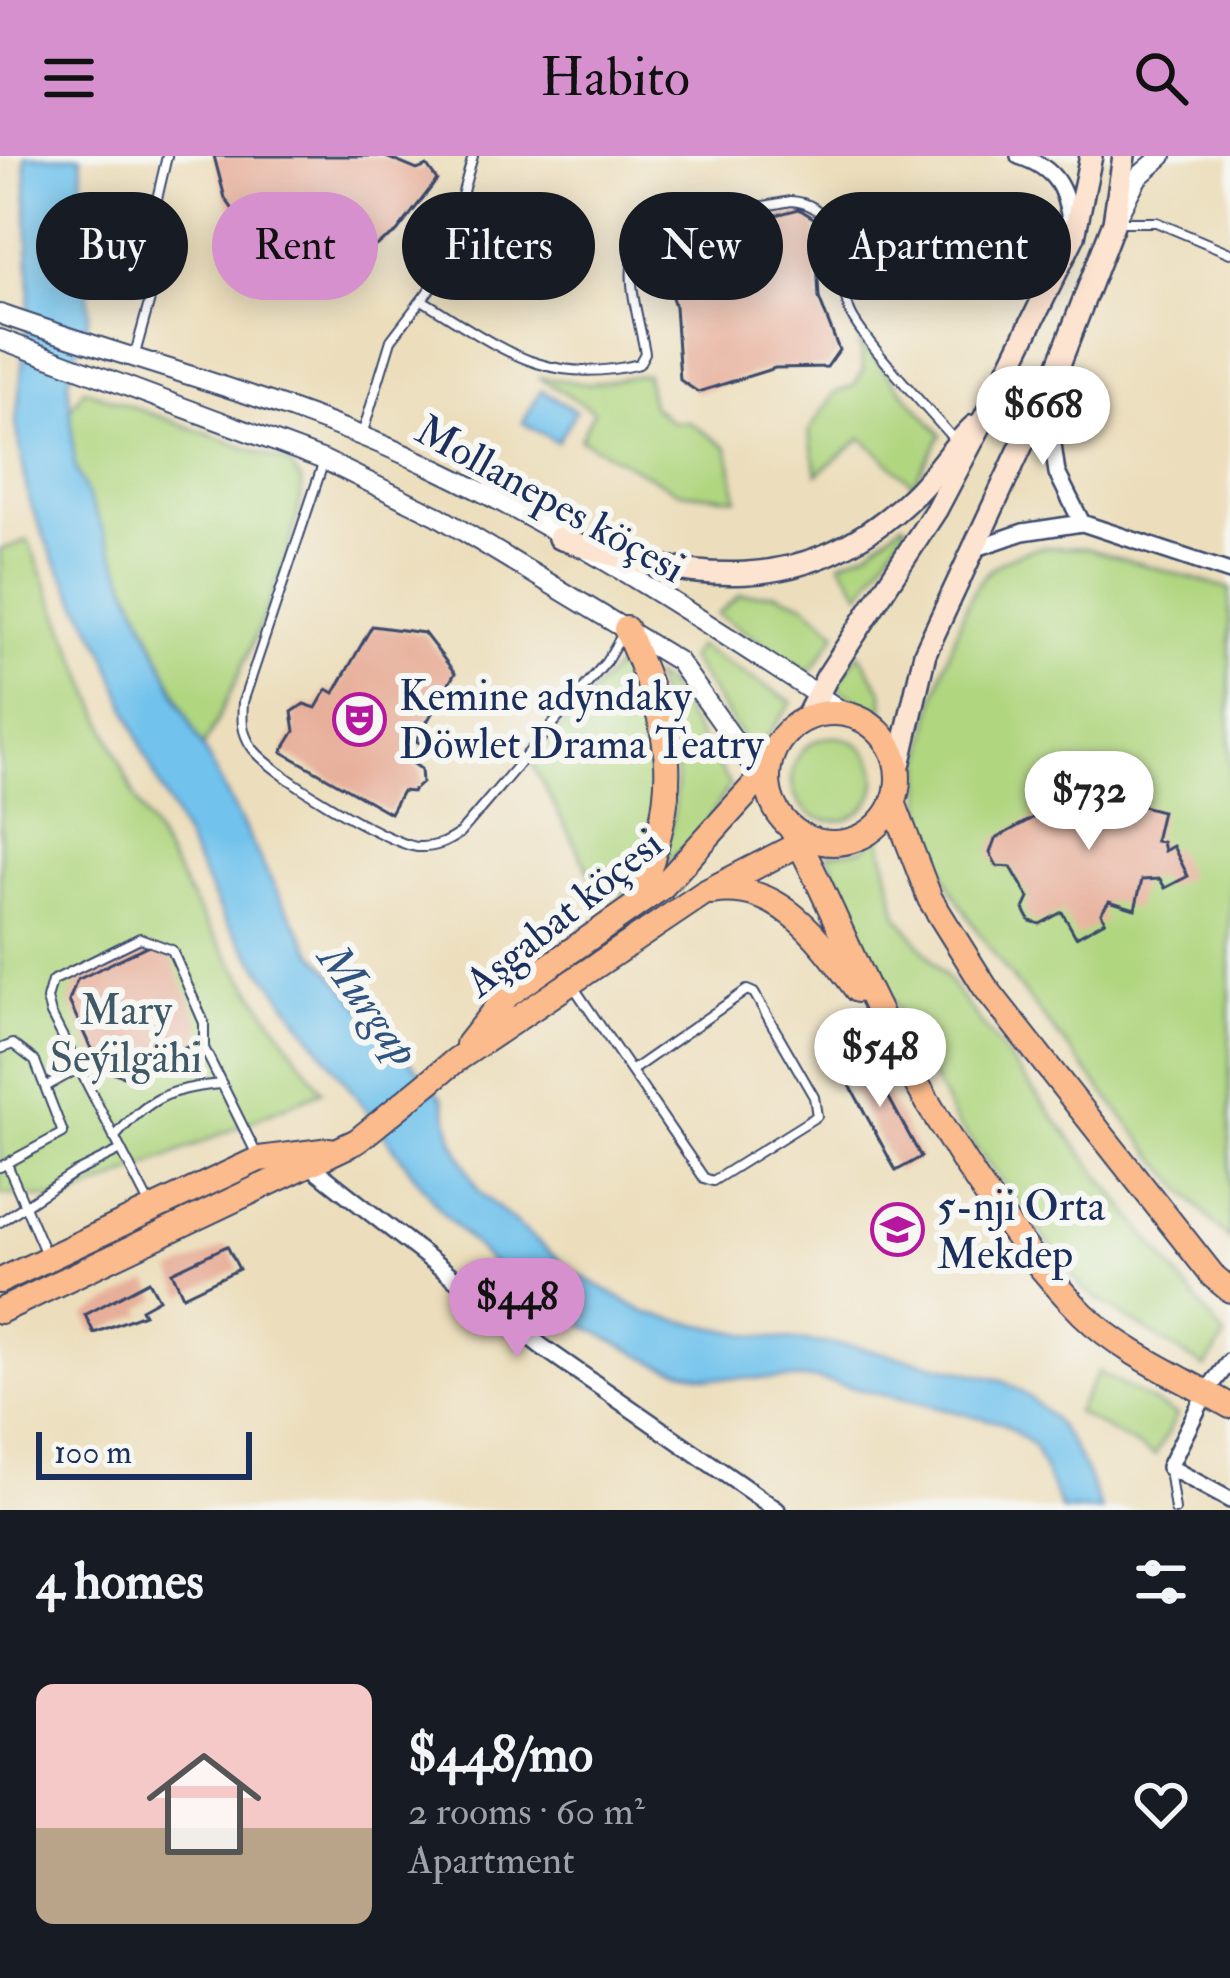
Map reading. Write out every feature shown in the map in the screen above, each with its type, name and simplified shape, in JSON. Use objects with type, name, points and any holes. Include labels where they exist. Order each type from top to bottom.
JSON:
[{"type":"main road","points":[[560,538],[673,571],[755,576],[822,558],[870,531],[916,494],[987,413],[1074,236],[1091,156]]},
{"type":"main road","points":[[1124,156],[1114,222],[1066,347],[925,653],[893,802],[930,899],[985,987],[1213,1276],[1230,1290]]},
{"type":"main road","points":[[1028,329],[1066,347]]},
{"type":"main road","points":[[961,447],[937,510],[812,707],[780,739],[766,779],[800,837],[888,1030],[948,1138],[1084,1315],[1230,1406]]},
{"type":"main road","points":[[626,628],[668,736],[663,819],[637,904]]},
{"type":"main road","points":[[812,707],[844,713],[880,733],[898,770]]},
{"type":"main road","name":"Aşgabat köçesi","points":[[446,1068],[506,998],[637,904],[718,831],[766,779]]},
{"type":"main road","points":[[800,837],[849,841],[868,833],[893,802]]},
{"type":"main road","name":"Aşgabat köçesi","points":[[0,1311],[304,1161],[351,1145],[446,1068],[704,893],[800,837]]},
{"type":"main road","points":[[704,893],[736,888],[796,916],[888,1030]]},
{"type":"main road","name":"Aşgabat köçesi","points":[[0,1281],[260,1159],[304,1161]]},
{"type":"street","points":[[1019,156],[1043,164],[1064,184],[1074,236]]},
{"type":"street","points":[[1114,222],[1138,177],[1162,156]]},
{"type":"street","name":"Mollanepes köçesi","points":[[6,316],[361,436],[436,469],[560,538],[812,707]]},
{"type":"street","name":"Mollanepes köçesi","points":[[2,339],[325,460],[438,516],[678,661],[766,779]]},
{"type":"street","points":[[191,406],[199,381]]},
{"type":"street","points":[[1046,394],[1057,472],[1082,523]]},
{"type":"street","points":[[974,549],[1023,532],[1082,523],[1230,572]]},
{"type":"street","points":[[304,1161],[541,1346],[777,1510]]},
{"type":"street","points":[[1230,1361],[1206,1392],[1169,1467],[1230,1500]]},
{"type":"lane","points":[[133,358],[160,263],[157,200],[167,156]]},
{"type":"lane","points":[[462,192],[472,156]]},
{"type":"lane","points":[[361,436],[391,340],[422,300],[532,365],[568,373],[639,364],[645,353],[629,265],[633,245],[646,228],[790,201],[811,203],[824,211],[852,319],[961,447]]},
{"type":"lane","points":[[1114,222],[1156,222],[1230,253]]},
{"type":"lane","points":[[325,460],[243,702],[242,729],[253,751],[273,767],[399,843],[442,845],[460,833],[606,662],[626,628]]},
{"type":"lane","points":[[152,1209],[47,999],[52,981],[140,938],[172,950],[204,1023],[204,1048],[260,1159]]},
{"type":"lane","points":[[572,985],[704,1178],[713,1181],[817,1116],[814,1097],[747,990],[631,1071]]},
{"type":"lane","points":[[0,1049],[13,1044],[25,1049],[47,1086],[63,1133],[4,1166],[48,1258]]},
{"type":"lane","points":[[47,1086],[79,1069]]},
{"type":"lane","points":[[114,1138],[143,1104],[167,1090],[222,1084]]},
{"type":"lane","points":[[0,1222],[28,1209],[74,1173],[121,1150]]},
{"type":"lane","points":[[1169,1467],[1175,1510]]},
{"type":"green space","points":[[860,342],[941,435],[913,484],[862,438],[817,474],[809,431],[835,393],[855,385],[863,371]]},
{"type":"green space","points":[[646,374],[652,406],[673,422],[689,422],[728,448],[737,498],[680,492],[580,439],[594,411],[538,377],[589,384]]},
{"type":"green space","points":[[84,389],[290,464],[302,483],[278,578],[247,657],[202,749],[75,467],[68,413]]},
{"type":"green space","points":[[902,523],[907,525],[861,593],[840,562],[869,550]]},
{"type":"green space","name":"Mary Seýilgähi","points":[[28,540],[136,800],[205,923],[322,1091],[67,1200],[0,1194],[0,550]]},
{"type":"green space","points":[[1042,547],[1085,548],[1230,589],[1230,1240],[1153,1154],[993,952],[951,889],[927,828],[923,784],[927,736],[965,609],[990,570]]},
{"type":"green space","points":[[775,593],[805,604],[837,632],[810,673],[717,614],[739,595]]},
{"type":"green space","points":[[697,646],[792,702],[754,755],[689,658]]},
{"type":"green space","points":[[859,653],[883,692],[883,719],[836,686]]},
{"type":"green space","points":[[623,660],[653,717],[660,775],[649,834],[628,894],[599,890],[530,760]]},
{"type":"green space","points":[[652,676],[666,684],[730,785],[700,833],[659,869],[673,815],[676,771]]},
{"type":"green space","points":[[834,737],[864,749],[876,779],[864,809],[834,821],[804,809],[792,779],[804,749]]},
{"type":"green space","points":[[880,835],[898,916],[1225,1337],[1205,1368],[1084,1290],[954,1119],[873,962],[828,854],[863,849]]},
{"type":"green space","points":[[1098,1372],[1177,1415],[1155,1456],[1076,1412]]},
{"type":"water","points":[[25,156],[81,156],[83,192],[36,192],[36,300],[88,300],[89,314],[68,381],[75,467],[178,699],[276,890],[313,952],[443,1098],[453,1140],[479,1192],[571,1270],[648,1314],[755,1336],[852,1346],[1001,1380],[1052,1418],[1075,1451],[1101,1510],[1062,1510],[1033,1445],[1003,1423],[816,1379],[709,1378],[658,1364],[566,1316],[490,1261],[441,1211],[224,919],[145,755],[103,647],[53,557],[29,501],[16,424],[30,292]]},
{"type":"water","points":[[541,390],[576,411],[557,442],[523,423]]},
{"type":"building","points":[[214,156],[384,156],[417,170],[427,166],[437,180],[428,192],[402,192],[402,226],[378,244],[378,192],[223,192]]},
{"type":"building","points":[[799,209],[807,214],[807,300],[820,300],[839,350],[827,367],[775,368],[698,392],[680,380],[673,300],[783,300],[783,213]]},
{"type":"building","name":"Kemine adyndaky Döwlet Drama Teatry","points":[[372,626],[424,633],[455,673],[416,741],[422,744],[411,762],[421,769],[422,783],[412,792],[402,791],[390,813],[282,752],[295,731],[292,712],[304,704],[316,708],[327,689],[334,693]]},
{"type":"building","points":[[1127,762],[1145,792],[1136,797],[1144,799],[1142,806],[1162,811],[1155,841],[1162,842],[1164,851],[1173,846],[1188,876],[1165,888],[1160,879],[1142,880],[1135,909],[1109,901],[1101,913],[1105,921],[1076,937],[1062,912],[1040,924],[1030,921],[1024,909],[1029,898],[1011,867],[997,866],[990,853],[995,839],[1050,808],[1064,811],[1070,789],[1095,795],[1099,779]]},
{"type":"building","points":[[149,945],[169,954],[202,1026],[198,1042],[123,1076],[100,1068],[69,1001],[77,980]]},
{"type":"building","points":[[863,1050],[921,1157],[896,1171],[838,1063]]},
{"type":"building","points":[[227,1246],[239,1269],[183,1296],[172,1272]]},
{"type":"building","points":[[149,1281],[159,1299],[141,1309],[144,1314],[94,1333],[85,1315]]},
{"type":"place","name":"Kemine adyndaky Döwlet Drama Teatry","points":[[360,719]]},
{"type":"place","name":"5-nji Orta Mekdep","points":[[898,1229]]},
{"type":"water label","name":"Murgap","points":[[370,1004]]}]
